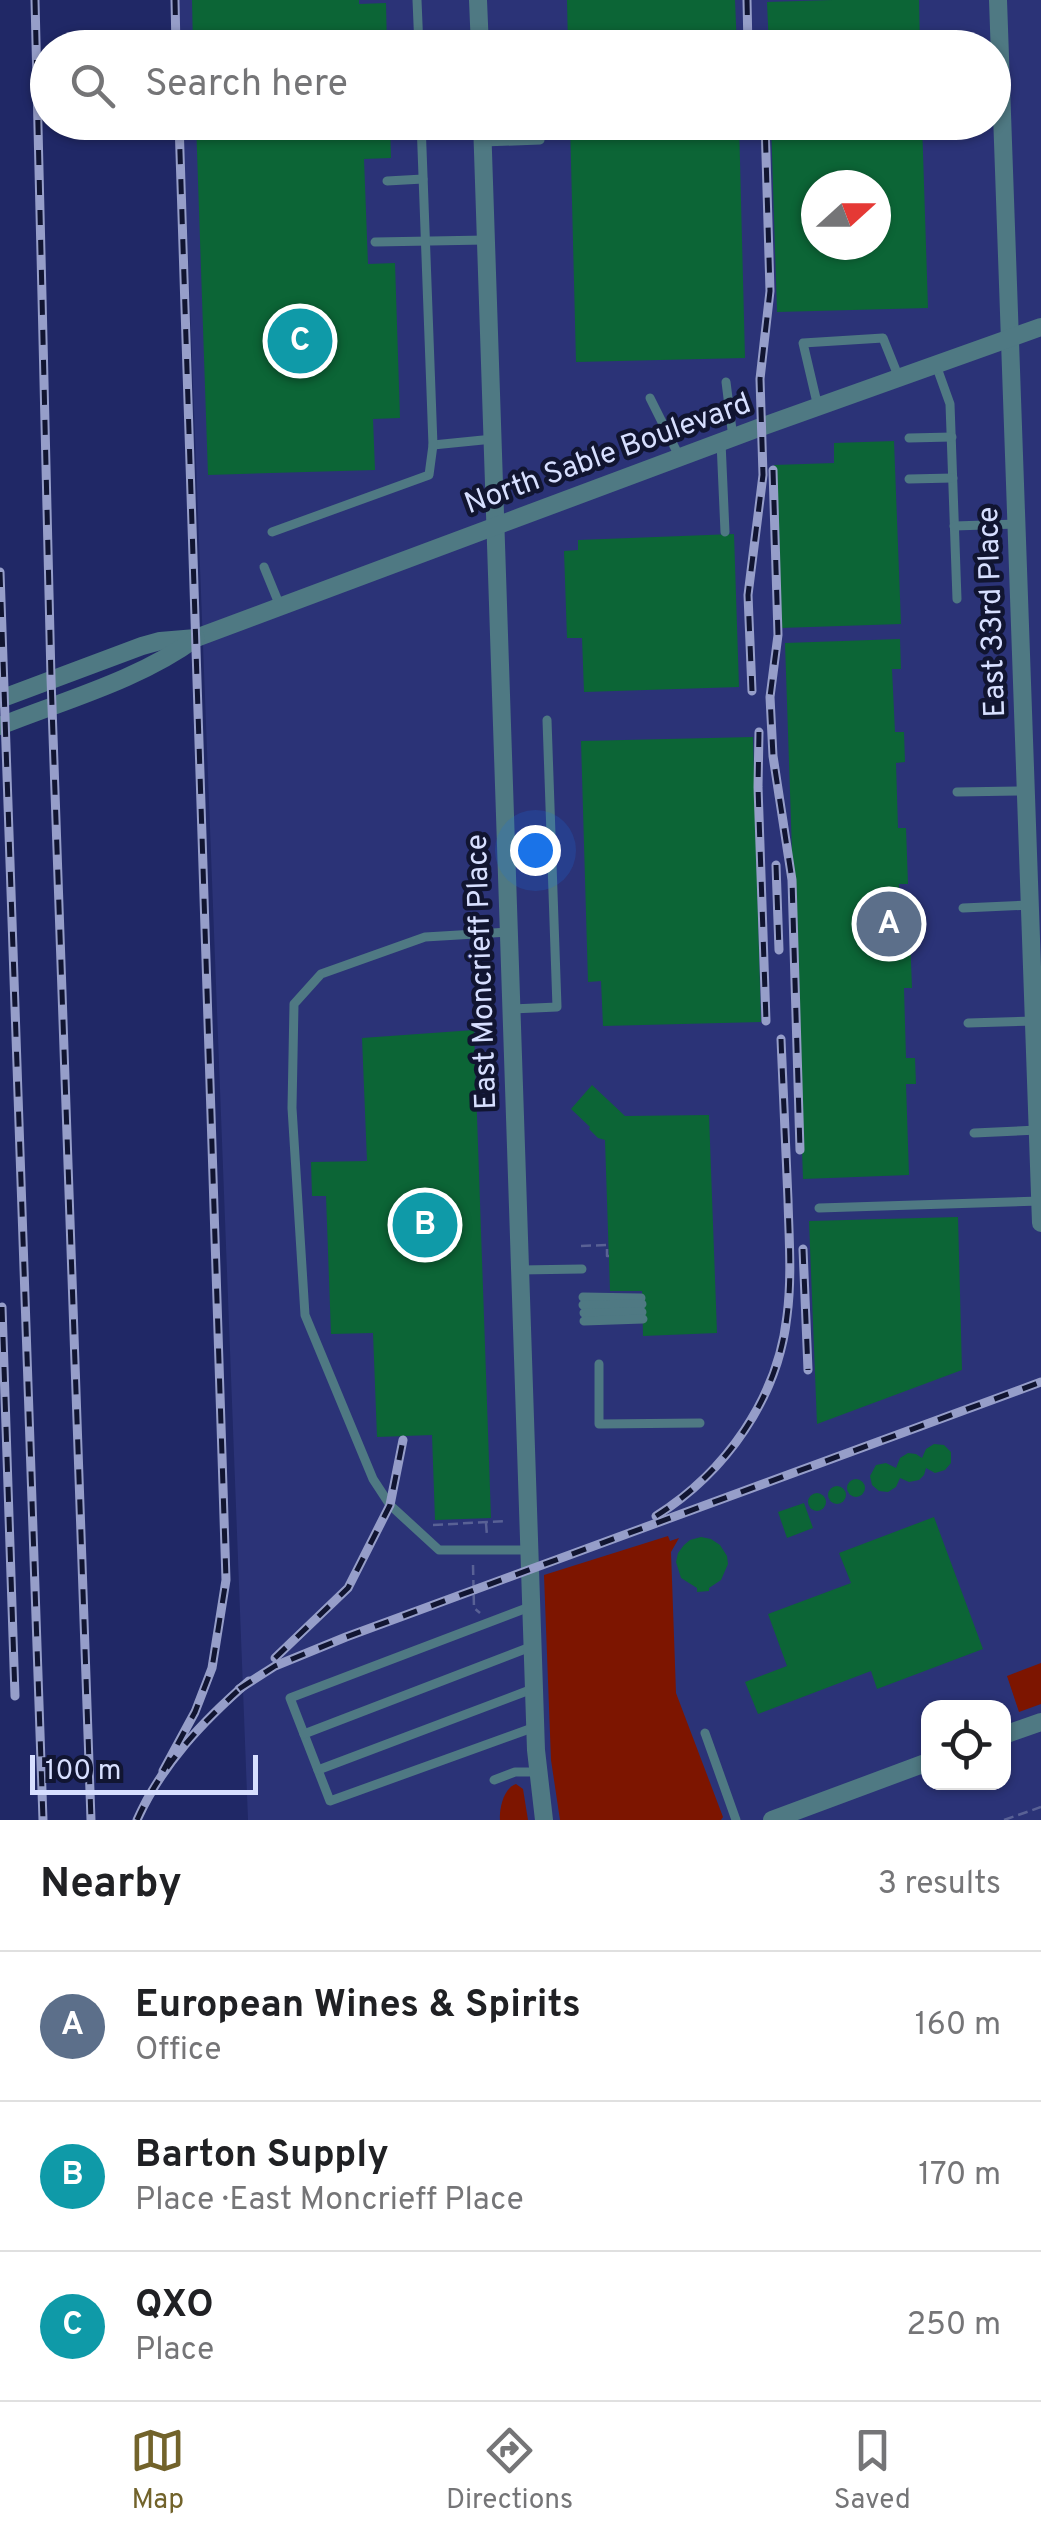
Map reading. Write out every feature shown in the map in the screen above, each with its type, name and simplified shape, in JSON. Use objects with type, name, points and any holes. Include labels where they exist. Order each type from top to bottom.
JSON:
[{"type":"street","points":[[478,0],[479,30]]},
{"type":"street","name":"East 33rd Place","points":[[998,0],[999,30]]},
{"type":"street","name":"East 33rd Place","points":[[1003,140],[1041,1223]]},
{"type":"street","name":"East Moncrieff Place","points":[[483,142],[534,1688],[544,1820]]},
{"type":"street","name":"North Sable Boulevard","points":[[0,726],[140,672],[196,638],[1041,328]]},
{"type":"street","name":"North Sable Boulevard","points":[[0,698],[142,646],[196,638]]},
{"type":"street","points":[[1011,1733],[1041,1722]]},
{"type":"street","points":[[772,1820],[921,1765]]},
{"type":"lane","points":[[417,0],[418,30]]},
{"type":"lane","points":[[272,532],[429,476],[433,444],[423,140]]},
{"type":"lane","points":[[483,142],[540,140]]},
{"type":"lane","points":[[387,182],[424,180]]},
{"type":"lane","points":[[375,242],[486,240]]},
{"type":"lane","points":[[818,407],[803,343],[883,338],[899,378]]},
{"type":"lane","points":[[936,366],[950,404],[957,599]]},
{"type":"lane","points":[[725,532],[726,382]]},
{"type":"lane","points":[[650,398],[680,458]]},
{"type":"lane","points":[[908,438],[952,437]]},
{"type":"lane","points":[[433,444],[493,439]]},
{"type":"lane","points":[[909,479],[953,478]]},
{"type":"lane","points":[[954,526],[1017,524]]},
{"type":"lane","points":[[264,567],[280,606]]},
{"type":"lane","points":[[512,1009],[557,1007],[548,720]]},
{"type":"lane","points":[[957,792],[1026,790]]},
{"type":"lane","points":[[506,844],[552,843]]},
{"type":"lane","points":[[963,908],[1030,905]]},
{"type":"lane","points":[[509,932],[425,936],[320,974],[294,1004],[292,1108],[305,1315],[374,1480],[390,1505],[439,1550],[530,1550]]},
{"type":"lane","points":[[968,1023],[1034,1021]]},
{"type":"lane","points":[[974,1133],[1038,1130]]},
{"type":"lane","points":[[819,1208],[1040,1201]]},
{"type":"lane","points":[[520,1270],[582,1269]]},
{"type":"lane","points":[[584,1309],[642,1308]]},
{"type":"lane","points":[[599,1364],[599,1424],[700,1422]]},
{"type":"lane","points":[[532,1606],[290,1698],[330,1801],[536,1727]]},
{"type":"lane","points":[[304,1734],[533,1646]]},
{"type":"lane","points":[[318,1770],[534,1688]]},
{"type":"lane","points":[[705,1734],[736,1820]]},
{"type":"lane","points":[[494,1780],[515,1772],[538,1772]]},
{"type":"path","points":[[581,1246],[607,1245],[609,1256]]},
{"type":"path","points":[[431,1525],[506,1520]]},
{"type":"path","points":[[486,1522],[487,1536]]},
{"type":"path","points":[[473,1563],[474,1608],[484,1616]]},
{"type":"path","points":[[1004,1820],[1041,1807]]},
{"type":"shaded area","points":[[178,0],[1041,0],[1041,1820],[248,1820],[184,140],[1011,140],[1011,30],[179,30]]},
{"type":"shaded area","points":[[668,1536],[670,1541],[679,1538],[671,1552],[676,1693],[723,1817],[560,1820],[551,1760],[544,1575]]},
{"type":"shaded area","points":[[1041,1663],[1041,1704],[1019,1712],[1007,1676]]},
{"type":"shaded area","points":[[516,1784],[523,1789],[528,1820],[500,1820],[503,1799]]},
{"type":"building","points":[[192,0],[386,3],[387,30],[193,30]]},
{"type":"building","points":[[567,0],[735,0],[736,30],[568,30]]},
{"type":"building","points":[[919,0],[920,30],[768,30],[767,2]]},
{"type":"building","points":[[197,140],[390,140],[391,158],[364,159],[368,264],[395,263],[400,418],[373,419],[375,470],[208,475]]},
{"type":"building","points":[[570,140],[739,140],[745,358],[576,362]]},
{"type":"building","points":[[772,140],[923,140],[928,308],[777,312]]},
{"type":"building","points":[[894,441],[901,624],[780,628],[774,465],[834,463],[834,443]]},
{"type":"building","points":[[734,534],[739,687],[584,692],[582,638],[567,638],[564,551],[578,550],[578,540]]},
{"type":"building","points":[[900,639],[901,669],[892,669],[895,732],[904,732],[905,762],[896,763],[898,828],[906,828],[908,884],[899,884],[901,935],[910,935],[912,988],[904,988],[906,1058],[915,1058],[916,1084],[906,1084],[909,1175],[803,1179],[785,643]]},
{"type":"building","points":[[753,737],[761,1022],[603,1026],[601,981],[588,982],[581,741]]},
{"type":"building","points":[[474,1030],[491,1518],[435,1520],[432,1435],[377,1437],[373,1333],[331,1334],[326,1196],[312,1196],[311,1162],[367,1161],[362,1038]]},
{"type":"building","points":[[592,1085],[625,1116],[709,1115],[717,1333],[643,1336],[642,1291],[610,1291],[605,1140],[598,1138],[571,1109]]},
{"type":"building","points":[[958,1217],[962,1370],[817,1424],[809,1221]]},
{"type":"building","points":[[934,1444],[944,1445],[951,1452],[951,1463],[945,1470],[935,1473],[926,1468],[919,1480],[909,1482],[900,1478],[888,1492],[872,1485],[870,1476],[876,1465],[886,1463],[896,1468],[900,1458],[908,1453],[922,1458]]},
{"type":"building","points":[[856,1479],[865,1488],[856,1497],[847,1488]]},
{"type":"building","points":[[837,1486],[846,1495],[837,1504],[828,1495]]},
{"type":"building","points":[[817,1493],[826,1502],[817,1511],[808,1502]]},
{"type":"building","points":[[804,1503],[813,1528],[787,1538],[778,1512]]},
{"type":"building","points":[[934,1517],[983,1649],[877,1689],[871,1671],[758,1714],[745,1682],[787,1666],[768,1614],[851,1583],[839,1553]]},
{"type":"building","points":[[701,1537],[720,1545],[728,1564],[721,1580],[709,1591],[697,1592],[697,1588],[681,1578],[676,1562],[684,1545]]},
{"type":"railway","points":[[35,0],[36,30]]},
{"type":"railway","points":[[175,0],[176,30]]},
{"type":"railway","points":[[747,0],[748,30]]},
{"type":"railway","points":[[38,140],[51,678],[91,1820]]},
{"type":"railway","points":[[163,1771],[195,1712],[212,1668],[226,1580],[180,140]]},
{"type":"railway","points":[[752,691],[748,595],[763,475],[760,379],[770,291],[766,140]]},
{"type":"railway","points":[[773,470],[778,635],[770,697],[773,756],[792,880],[800,1150]]},
{"type":"railway","points":[[0,572],[43,1820]]},
{"type":"railway","points":[[759,732],[766,1021]]},
{"type":"railway","points":[[776,865],[779,950]]},
{"type":"railway","points":[[656,1516],[705,1478],[726,1455],[760,1404],[782,1346],[790,1258],[781,1039]]},
{"type":"railway","points":[[803,1249],[808,1370]]},
{"type":"railway","points":[[2,1307],[15,1696]]},
{"type":"railway","points":[[239,1689],[275,1666],[346,1637],[1041,1382]]},
{"type":"railway","points":[[275,1658],[348,1588],[390,1505],[403,1440]]},
{"type":"railway","points":[[137,1820],[185,1744],[249,1681]]},
{"type":"place","name":"QXO","points":[[300,341]]},
{"type":"place","name":"European Wines & Spirits","points":[[889,924]]},
{"type":"place","name":"Barton Supply","points":[[425,1225]]}]
